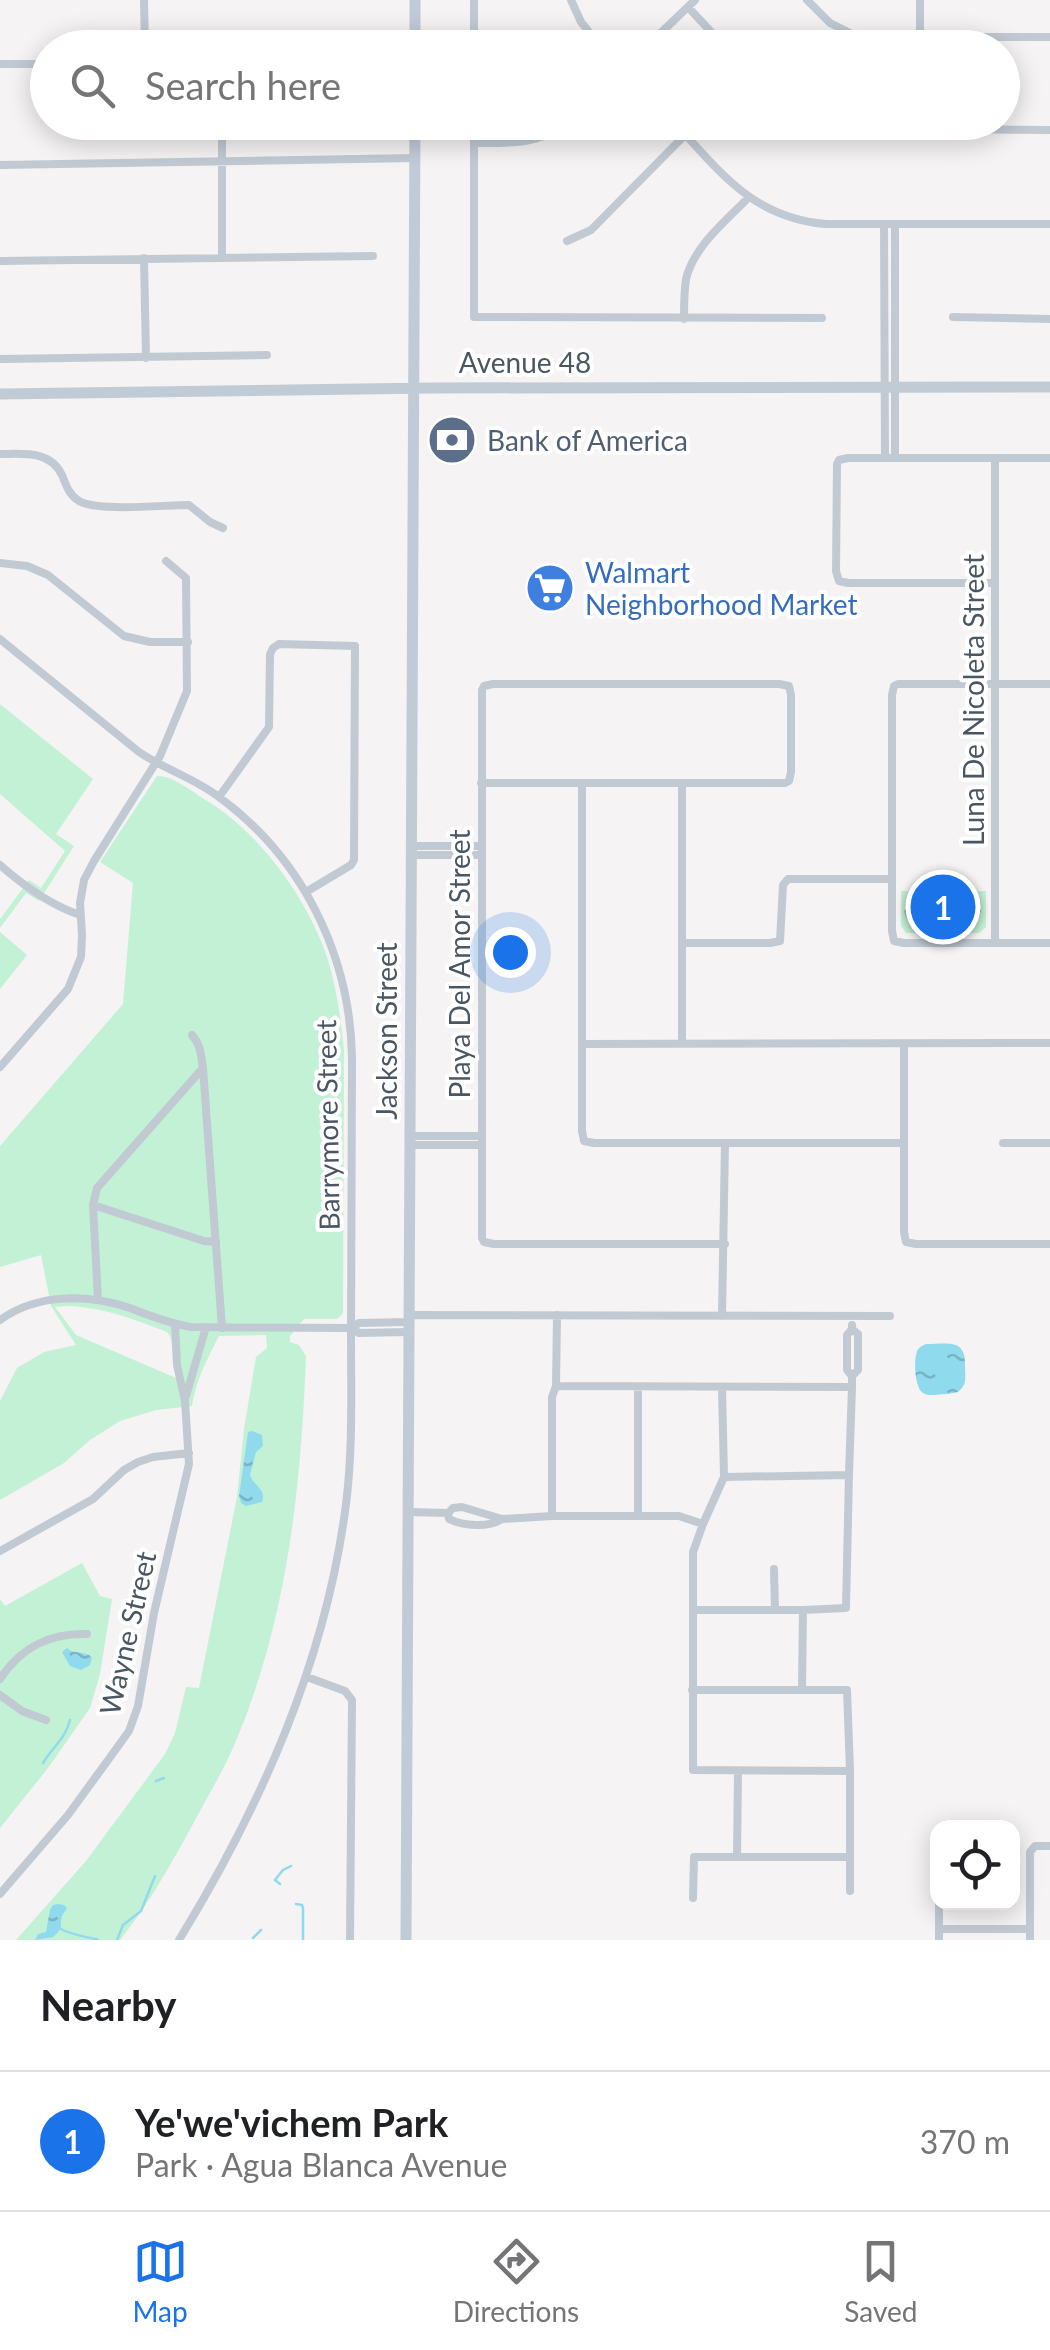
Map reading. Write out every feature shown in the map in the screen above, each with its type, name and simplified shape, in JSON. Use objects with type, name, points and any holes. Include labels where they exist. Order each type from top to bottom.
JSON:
[{"type":"main road","points":[[415,0],[415,30]]},
{"type":"main road","name":"Jackson Street","points":[[406,1940],[415,140]]},
{"type":"main road","name":"Avenue 48","points":[[0,394],[413,388],[1050,387]]},
{"type":"street","points":[[144,0],[145,30]]},
{"type":"street","points":[[474,0],[474,30]]},
{"type":"street","points":[[571,0],[587,30]]},
{"type":"street","points":[[807,0],[830,23],[844,30]]},
{"type":"street","points":[[920,0],[920,30]]},
{"type":"street","points":[[664,30],[691,4],[712,30]]},
{"type":"street","points":[[1020,37],[1050,37]]},
{"type":"street","points":[[0,64],[30,64]]},
{"type":"street","points":[[1020,129],[1050,130]]},
{"type":"street","points":[[222,140],[222,256]]},
{"type":"street","points":[[474,140],[474,317],[822,318]]},
{"type":"street","points":[[474,144],[534,140]]},
{"type":"street","points":[[568,241],[591,230],[680,140]]},
{"type":"street","points":[[690,140],[748,198],[780,216],[806,222],[1050,224]]},
{"type":"street","points":[[0,165],[415,158]]},
{"type":"street","points":[[684,318],[692,261],[748,198]]},
{"type":"street","points":[[884,224],[896,458]]},
{"type":"street","points":[[885,458],[895,224]]},
{"type":"street","points":[[0,261],[373,256]]},
{"type":"street","points":[[144,258],[146,358]]},
{"type":"street","points":[[953,317],[1050,319]]},
{"type":"street","points":[[0,360],[267,355]]},
{"type":"street","points":[[0,454],[46,457],[57,466],[73,496],[88,505],[188,505],[223,528]]},
{"type":"street","name":"Luna De Nicoleta Street","points":[[995,458],[995,943]]},
{"type":"street","points":[[995,583],[838,581],[838,460],[1050,458]]},
{"type":"street","points":[[0,1067],[74,980],[82,945],[81,892],[88,870],[156,764],[187,692],[186,578],[166,561]]},
{"type":"street","points":[[0,563],[27,566],[48,575],[124,636],[150,642],[188,642]]},
{"type":"street","name":"Barrymore Street","points":[[0,639],[138,752],[219,797],[277,851],[306,892],[324,927],[349,1018],[351,1328],[346,1503],[328,1600],[299,1699],[262,1786],[179,1940]]},
{"type":"street","points":[[219,797],[269,726],[273,648],[280,644],[355,646],[354,860],[306,892]]},
{"type":"street","points":[[1050,684],[904,684],[894,686],[892,695],[894,941],[1050,943]]},
{"type":"street","name":"Playa Del Amor Street","points":[[682,783],[789,781],[789,686],[484,686],[482,1232],[484,1242],[494,1244],[725,1244]]},
{"type":"street","points":[[482,783],[682,783],[682,1044]]},
{"type":"street","points":[[582,783],[584,1141],[904,1144]]},
{"type":"street","points":[[412,851],[482,851]]},
{"type":"street","points":[[0,865],[33,890],[80,915]]},
{"type":"street","points":[[682,943],[780,941],[784,880],[892,878]]},
{"type":"street","points":[[192,1036],[198,1042],[203,1068],[222,1328]]},
{"type":"street","points":[[904,1043],[906,1242],[1050,1244]]},
{"type":"street","points":[[582,1044],[1050,1043]]},
{"type":"street","points":[[98,1300],[93,1205],[97,1188],[203,1068]]},
{"type":"street","points":[[411,1140],[482,1140]]},
{"type":"street","points":[[722,1316],[725,1144]]},
{"type":"street","points":[[1003,1144],[1050,1144]]},
{"type":"street","points":[[93,1205],[216,1242]]},
{"type":"street","points":[[0,1320],[21,1307],[56,1299],[98,1300],[175,1324],[206,1328],[351,1328],[358,1333],[428,1316],[890,1316]]},
{"type":"street","points":[[552,1516],[557,1316]]},
{"type":"street","points":[[693,1610],[846,1608],[852,1376],[846,1370],[846,1335],[852,1329],[852,1316]]},
{"type":"street","name":"Wayne Street","points":[[0,1894],[68,1814],[133,1723],[157,1599],[188,1474],[175,1324]]},
{"type":"street","name":"Wayne Street","points":[[184,1401],[206,1328]]},
{"type":"street","points":[[852,1329],[858,1334],[858,1370],[852,1376]]},
{"type":"street","points":[[846,1354],[858,1354]]},
{"type":"street","points":[[556,1386],[852,1387]]},
{"type":"street","points":[[638,1386],[638,1516]]},
{"type":"street","points":[[722,1387],[724,1476],[694,1552],[692,1770],[850,1771]]},
{"type":"street","points":[[0,1551],[93,1499],[138,1462],[189,1453]]},
{"type":"street","points":[[724,1476],[849,1475]]},
{"type":"street","points":[[448,1514],[453,1508],[462,1507],[502,1519],[680,1516],[702,1524]]},
{"type":"street","points":[[472,1510],[472,1524]]},
{"type":"street","points":[[408,1512],[448,1514]]},
{"type":"street","points":[[448,1514],[454,1522],[472,1524],[495,1524],[502,1519]]},
{"type":"street","points":[[774,1569],[776,1610]]},
{"type":"street","points":[[802,1690],[803,1610]]},
{"type":"street","points":[[0,1679],[18,1655],[35,1644],[61,1635],[87,1634]]},
{"type":"street","points":[[307,1677],[346,1692],[352,1700],[350,1940]]},
{"type":"street","points":[[692,1690],[848,1690],[850,1891]]},
{"type":"street","points":[[0,1696],[46,1720]]},
{"type":"street","points":[[737,1857],[738,1771]]},
{"type":"street","points":[[1030,1940],[1031,1848],[1050,1846]]},
{"type":"street","points":[[693,1898],[694,1858],[850,1857]]},
{"type":"street","points":[[938,1910],[938,1940]]},
{"type":"street","points":[[938,1930],[1030,1930]]},
{"type":"green space","points":[[0,704],[93,779],[56,834],[74,846],[39,901],[26,893],[0,928],[0,919],[29,880],[41,888],[65,851],[0,794]]},
{"type":"green space","points":[[157,776],[163,777],[187,788],[244,829],[279,869],[308,914],[331,971],[344,1051],[343,1313],[337,1319],[304,1319],[290,1336],[290,1342],[299,1345],[306,1356],[289,1549],[255,1690],[222,1770],[159,1884],[120,1940],[16,1940],[86,1861],[165,1754],[175,1733],[186,1687],[199,1688],[237,1497],[256,1357],[267,1348],[266,1335],[219,1336],[199,1378],[192,1406],[156,1410],[120,1421],[64,1463],[0,1500],[0,1401],[17,1368],[44,1352],[76,1345],[51,1306],[41,1255],[0,1267],[0,1146],[123,1004],[133,883],[100,862]],"holes":[[[55,1307],[118,1314],[167,1332],[176,1378],[76,1335]]]},
{"type":"green space","points":[[901,891],[986,891],[986,927],[979,933],[906,933],[901,926]]},
{"type":"green space","points":[[0,932],[27,955],[0,989]]},
{"type":"green space","points":[[82,1563],[100,1596],[112,1599],[100,1674],[90,1708],[0,1828],[0,1599],[5,1606]]},
{"type":"water","points":[[926,1344],[954,1344],[962,1351],[965,1379],[958,1392],[931,1395],[920,1390],[915,1359],[918,1349]]},
{"type":"water","points":[[248,1432],[262,1435],[263,1446],[256,1452],[250,1475],[263,1498],[262,1502],[246,1506],[239,1496]]},
{"type":"water","points":[[67,1648],[92,1657],[90,1665],[81,1670],[70,1666],[62,1652]]},
{"type":"water","points":[[58,1904],[67,1908],[59,1931],[53,1937],[35,1940],[38,1934],[46,1932],[50,1910]]},
{"type":"waterway","points":[[43,1763],[70,1720]]},
{"type":"waterway","points":[[156,1781],[164,1778]]},
{"type":"waterway","points":[[280,1884],[275,1880],[291,1866]]},
{"type":"waterway","points":[[117,1940],[123,1925],[141,1911],[155,1876]]},
{"type":"waterway","points":[[296,1904],[303,1908],[303,1940]]},
{"type":"waterway","points":[[61,1929],[97,1939]]},
{"type":"waterway","points":[[253,1938],[261,1930]]},
{"type":"place","name":"Bank of America","points":[[452,440]]},
{"type":"place","name":"Walmart Neighborhood Market","points":[[550,588]]},
{"type":"place","name":"Ye'we'vichem Park","points":[[943,907]]}]
